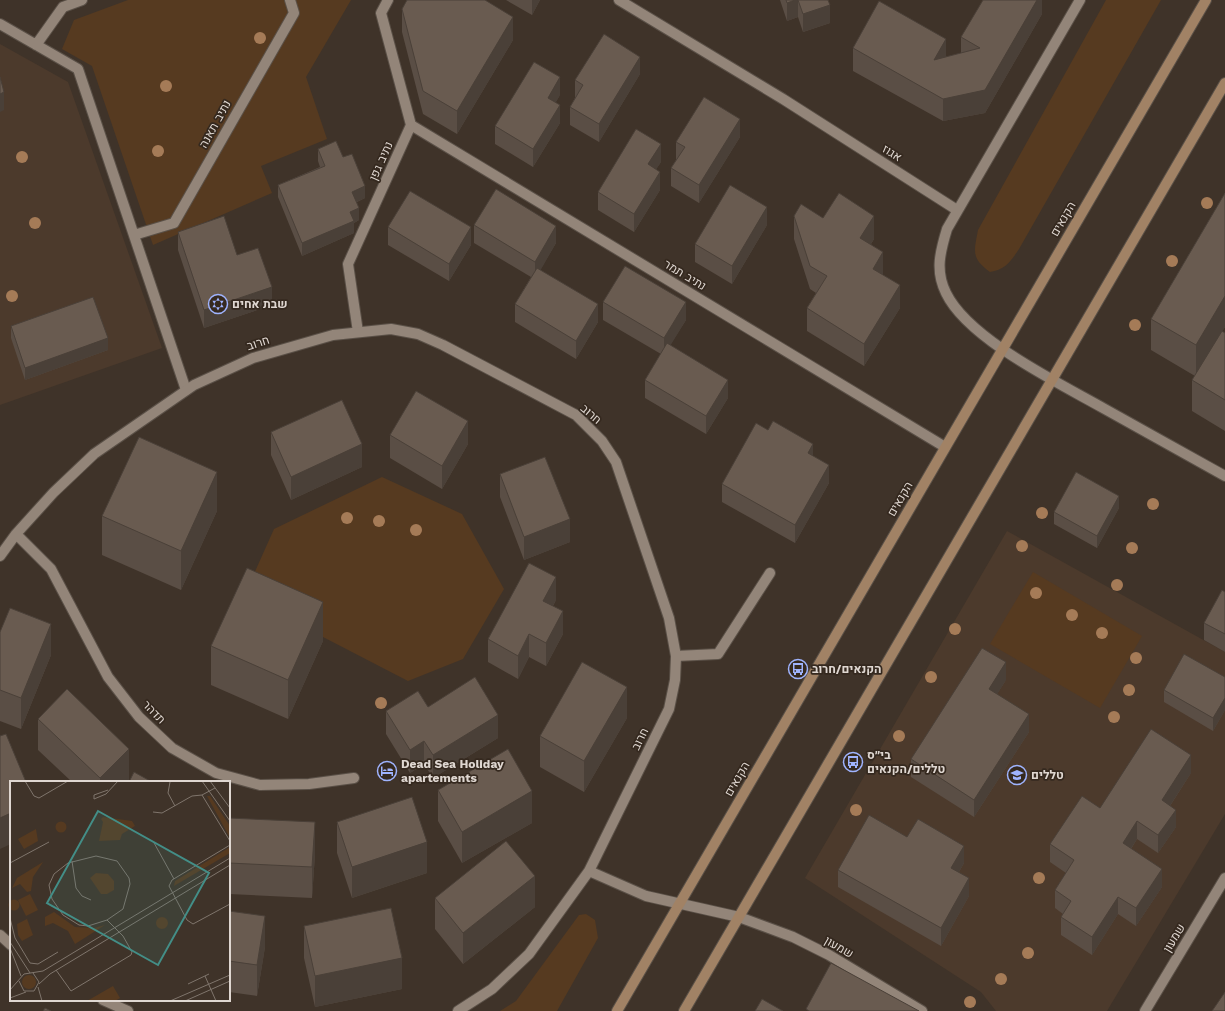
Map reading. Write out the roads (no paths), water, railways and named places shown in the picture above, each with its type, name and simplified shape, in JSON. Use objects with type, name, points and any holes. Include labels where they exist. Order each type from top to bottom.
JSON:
[{"type":"main road","name":"הקנאים","points":[[617,1011],[1206,0]]},
{"type":"main road","points":[[684,1011],[1225,83]]},
{"type":"street","points":[[36,45],[63,7],[82,0]]},
{"type":"street","name":"נתיב תאנה","points":[[134,235],[174,223],[294,13],[290,0]]},
{"type":"street","points":[[388,0],[381,13],[411,125]]},
{"type":"street","name":"אגוז","points":[[619,0],[783,99],[957,210]]},
{"type":"street","points":[[1080,0],[947,229],[940,252],[939,272],[946,294],[958,311],[979,332],[1003,349],[1052,379],[1225,476]]},
{"type":"street","points":[[0,24],[78,69],[186,390]]},
{"type":"street","name":"נתיב גפן","points":[[358,332],[348,264],[411,125]]},
{"type":"street","name":"נתיב תמר","points":[[411,125],[945,447]]},
{"type":"street","name":"חרוב","points":[[0,556],[16,534],[54,492],[94,454],[186,390],[253,358],[333,335],[391,328],[418,334],[444,345],[576,415],[602,441],[616,462],[668,618],[676,656],[675,680],[669,709],[589,871],[530,954],[492,989],[458,1011]]},
{"type":"street","name":"תדהר","points":[[16,534],[51,569],[108,677],[139,717],[172,748],[216,773],[260,785],[309,784],[354,778]]},
{"type":"street","points":[[676,656],[718,654],[770,573]]},
{"type":"street","name":"שמעון","points":[[589,871],[646,896],[678,905],[739,917],[799,940],[922,1011]]},
{"type":"street","name":"שמעון","points":[[1145,1011],[1225,878]]},
{"type":"street","points":[[0,935],[10,944]]},
{"type":"street","points":[[105,1001],[128,1011]]},
{"type":"place","name":"שבת אחים","points":[[218,304]]},
{"type":"place","name":"הקנאים/חרוב","points":[[798,669]]},
{"type":"place","name":"בי״ס טללים/הקנאים","points":[[853,762]]},
{"type":"place","name":"Dead Sea Holiday apartements","points":[[387,771]]},
{"type":"place","name":"טללים","points":[[1017,775]]}]
